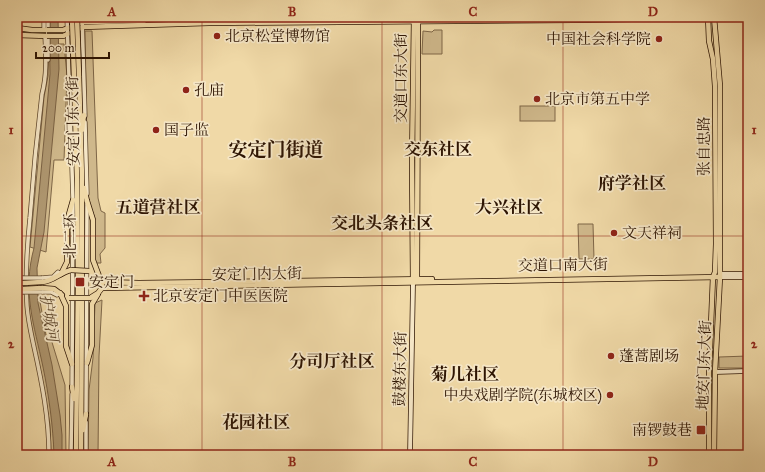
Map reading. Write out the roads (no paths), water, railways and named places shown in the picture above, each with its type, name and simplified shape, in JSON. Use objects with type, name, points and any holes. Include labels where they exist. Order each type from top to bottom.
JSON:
[{"type":"main road","name":"北二环","points":[[72,17],[80,144],[76,455]]},
{"type":"main road","name":"北二环","points":[[77,17],[76,77],[79,179],[81,455]]},
{"type":"main road","points":[[646,18],[654,17]]},
{"type":"main road","name":"张自忠路","points":[[708,17],[709,40],[713,59],[715,86],[716,272],[713,276]]},
{"type":"main road","name":"张自忠路","points":[[714,17],[720,86],[720,275]]},
{"type":"main road","points":[[17,28],[32,30],[65,29],[83,22],[136,22],[146,25],[416,19],[744,17]]},
{"type":"main road","name":"交道口东大街","points":[[414,281],[412,160],[416,19]]},
{"type":"main road","points":[[17,35],[63,36],[68,34],[83,22]]},
{"type":"main road","points":[[80,144],[84,116]]},
{"type":"main road","points":[[17,283],[23,280],[54,280],[67,262],[67,221],[79,179]]},
{"type":"main road","points":[[79,179],[93,220],[93,260],[102,282],[100,290],[92,304],[92,345],[87,363]]},
{"type":"main road","points":[[60,273],[71,270],[89,271],[98,274]]},
{"type":"main road","points":[[720,275],[748,275]]},
{"type":"main road","name":"交道口南大街","points":[[414,281],[720,275]]},
{"type":"main road","name":"地安门东大街","points":[[714,455],[715,372],[720,275]]},
{"type":"main road","name":"地安门东大街","points":[[709,455],[708,372],[713,276]]},
{"type":"main road","name":"安定门内大街","points":[[102,282],[414,281]]},
{"type":"main road","name":"安定门内大街","points":[[100,290],[414,281]]},
{"type":"main road","name":"鼓楼东大街","points":[[410,455],[414,281]]},
{"type":"main road","points":[[17,288],[23,290],[54,289],[59,294],[66,306],[66,342],[68,354],[72,364]]},
{"type":"main road","points":[[59,294],[69,298],[90,298],[100,290]]},
{"type":"main road","points":[[715,372],[748,371]]},
{"type":"main road","points":[[72,387],[76,408]]},
{"type":"main road","points":[[81,441],[86,414]]},
{"type":"street","points":[[44,17],[46,30]]},
{"type":"street","points":[[48,17],[48,65],[42,94],[27,250],[26,298],[28,322],[43,391],[49,431],[49,455]]},
{"type":"street","name":"安定门东大街","points":[[67,17],[65,29],[68,34],[73,200],[71,455]]},
{"type":"street","name":"安定门东大街","points":[[83,22],[87,201],[86,455]]},
{"type":"street","points":[[45,81],[46,36]]},
{"type":"street","points":[[69,72],[84,72]]},
{"type":"street","points":[[17,278],[23,280]]},
{"type":"street","points":[[17,292],[23,290]]},
{"type":"street","points":[[708,372],[715,372]]},
{"type":"place","name":"北京松堂博物馆","points":[[217,36]]},
{"type":"place","name":"中国社会科学院","points":[[659,39]]},
{"type":"place","name":"孔庙","points":[[186,90]]},
{"type":"place","name":"北京市第五中学","points":[[537,99]]},
{"type":"place","name":"国子监","points":[[156,130]]},
{"type":"place","name":"文天祥祠","points":[[614,233]]},
{"type":"place","name":"安定门","points":[[80,282]]},
{"type":"place","name":"北京安定门中医医院","points":[[144,296]]},
{"type":"place","name":"蓬蒿剧场","points":[[611,356]]},
{"type":"place","name":"中央戏剧学院(东城校区)","points":[[610,395]]},
{"type":"place","name":"南锣鼓巷","points":[[701,430]]},
{"type":"district","name":"安定门街道","points":[[276,149]]},
{"type":"district","name":"交东社区","points":[[438,149]]},
{"type":"district","name":"府学社区","points":[[632,183]]},
{"type":"district","name":"五道营社区","points":[[158,207]]},
{"type":"district","name":"大兴社区","points":[[509,207]]},
{"type":"district","name":"交北头条社区","points":[[382,223]]},
{"type":"district","name":"分司厅社区","points":[[332,361]]},
{"type":"district","name":"菊儿社区","points":[[465,374]]},
{"type":"district","name":"花园社区","points":[[256,422]]},
{"type":"water label","name":"护城河","points":[[50,318]]}]
